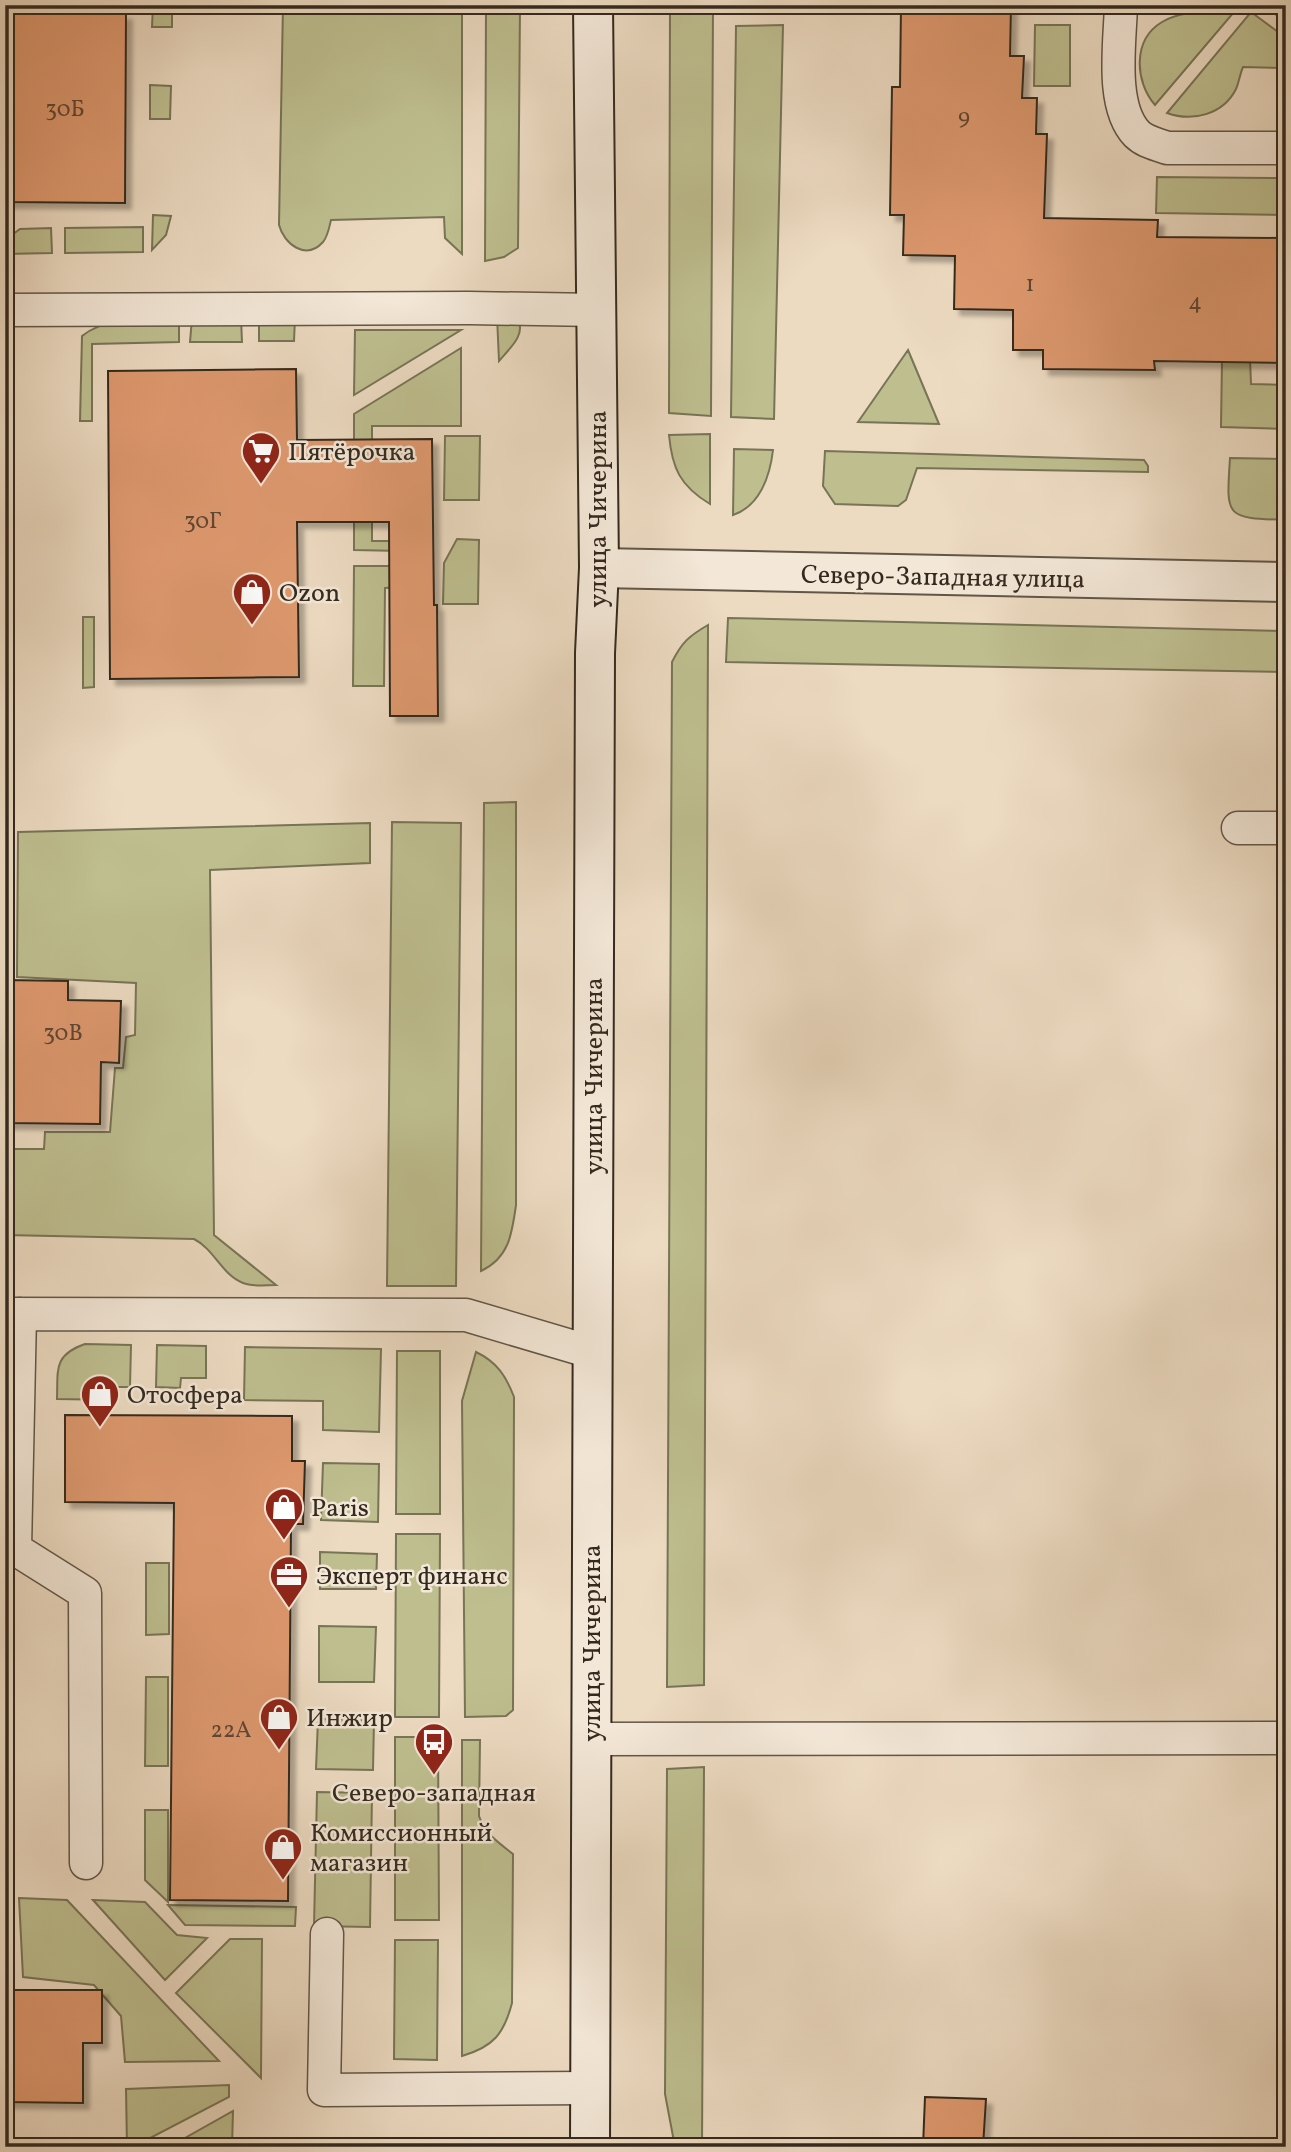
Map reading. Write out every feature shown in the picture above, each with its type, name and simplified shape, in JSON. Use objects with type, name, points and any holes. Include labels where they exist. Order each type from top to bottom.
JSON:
[{"type":"main road","name":"улица Чичерина","points":[[590,2147],[595,667],[600,568],[593,5]]},
{"type":"main road","name":"Северо-Западная улица","points":[[600,568],[1286,582]]},
{"type":"lane","points":[[1121,5],[1120,85],[1124,113],[1138,135],[1150,143],[1167,148],[1286,149]]},
{"type":"lane","points":[[5,310],[597,310]]},
{"type":"lane","points":[[1238,828],[1286,828]]},
{"type":"lane","points":[[86,1863],[85,1593],[15,1549],[12,1314],[466,1315],[591,1352]]},
{"type":"lane","points":[[591,1739],[1286,1738]]},
{"type":"lane","points":[[327,1934],[324,2090],[589,2088]]},
{"type":"green space","points":[[153,5],[172,5],[172,27],[152,27]]},
{"type":"green space","points":[[283,5],[462,5],[462,254],[445,238],[444,217],[331,220],[325,240],[310,250],[296,248],[286,238],[279,225]]},
{"type":"green space","points":[[486,5],[520,5],[518,248],[504,257],[485,261]]},
{"type":"green space","points":[[670,5],[713,5],[711,416],[669,413]]},
{"type":"green space","points":[[1194,5],[1240,5],[1155,105],[1143,85],[1141,73],[1141,50],[1145,39],[1166,20],[1193,12]]},
{"type":"green space","points":[[1263,5],[1286,5],[1286,22]]},
{"type":"green space","points":[[1251,12],[1286,38],[1286,68],[1243,67],[1236,89],[1223,105],[1215,110],[1186,117],[1167,113]]},
{"type":"green space","points":[[783,25],[774,419],[731,417],[736,26]]},
{"type":"green space","points":[[1035,25],[1070,25],[1070,86],[1034,86]]},
{"type":"green space","points":[[150,85],[171,86],[170,119],[150,119]]},
{"type":"green space","points":[[1157,177],[1286,178],[1286,215],[1156,213]]},
{"type":"green space","points":[[153,215],[171,216],[166,235],[152,250]]},
{"type":"green space","points":[[143,227],[143,252],[65,253],[65,228]]},
{"type":"green space","points":[[51,228],[52,253],[5,254],[5,240],[20,229]]},
{"type":"green space","points":[[497,316],[518,320],[520,326],[515,342],[499,361]]},
{"type":"green space","points":[[192,318],[241,318],[242,342],[190,342]]},
{"type":"green space","points":[[259,318],[295,318],[294,341],[259,341]]},
{"type":"green space","points":[[179,319],[179,342],[92,344],[92,421],[80,421],[82,336],[92,329],[115,322]]},
{"type":"green space","points":[[355,330],[461,330],[354,395]]},
{"type":"green space","points":[[461,348],[461,426],[372,426],[372,541],[401,541],[402,551],[354,550],[354,414]]},
{"type":"green space","points":[[908,350],[939,424],[858,422]]},
{"type":"green space","points":[[1222,359],[1250,359],[1251,384],[1286,385],[1286,429],[1221,427]]},
{"type":"green space","points":[[710,434],[710,504],[691,490],[679,475],[672,457],[669,435]]},
{"type":"green space","points":[[445,436],[480,436],[479,500],[444,500]]},
{"type":"green space","points":[[734,449],[773,450],[762,489],[750,505],[733,515]]},
{"type":"green space","points":[[825,451],[1144,460],[1148,472],[917,468],[906,500],[898,506],[835,504],[823,486]]},
{"type":"green space","points":[[1230,458],[1286,459],[1286,520],[1251,518],[1234,511],[1228,493]]},
{"type":"green space","points":[[457,539],[479,540],[478,604],[443,604],[444,563]]},
{"type":"green space","points":[[354,566],[402,566],[401,587],[385,588],[384,686],[353,686]]},
{"type":"green space","points":[[83,617],[94,617],[94,687],[83,688]]},
{"type":"green space","points":[[728,618],[1286,631],[1286,672],[726,662]]},
{"type":"green space","points":[[708,625],[704,1685],[667,1687],[672,662],[687,640]]},
{"type":"green space","points":[[516,802],[516,1205],[511,1235],[503,1252],[481,1271],[484,803]]},
{"type":"green space","points":[[392,822],[461,823],[456,1286],[387,1286]]},
{"type":"green space","points":[[370,823],[370,863],[210,870],[214,1235],[276,1285],[243,1283],[229,1274],[201,1243],[194,1239],[5,1235],[5,1149],[44,1149],[45,1132],[110,1132],[115,1068],[123,1068],[126,1037],[135,1035],[136,983],[17,977],[18,832]]},
{"type":"green space","points":[[85,1344],[131,1345],[130,1387],[116,1387],[116,1400],[57,1399],[58,1372],[62,1359],[67,1353]]},
{"type":"green space","points":[[157,1345],[206,1346],[206,1378],[181,1378],[180,1388],[156,1387]]},
{"type":"green space","points":[[245,1347],[381,1349],[379,1432],[323,1430],[323,1401],[244,1400]]},
{"type":"green space","points":[[397,1351],[440,1351],[440,1514],[396,1514]]},
{"type":"green space","points":[[476,1352],[500,1370],[514,1397],[513,1710],[506,1716],[465,1717],[462,1401]]},
{"type":"green space","points":[[323,1463],[379,1464],[378,1522],[321,1520]]},
{"type":"green space","points":[[396,1534],[440,1534],[439,1717],[395,1717]]},
{"type":"green space","points":[[320,1552],[377,1554],[376,1589],[320,1589]]},
{"type":"green space","points":[[146,1563],[169,1563],[169,1634],[146,1635]]},
{"type":"green space","points":[[319,1626],[376,1627],[374,1682],[319,1682]]},
{"type":"green space","points":[[146,1677],[168,1677],[168,1766],[145,1766]]},
{"type":"green space","points":[[318,1719],[374,1720],[373,1770],[316,1769]]},
{"type":"green space","points":[[395,1737],[438,1737],[439,1920],[395,1920]]},
{"type":"green space","points":[[462,1740],[480,1740],[479,1816],[489,1833],[513,1854],[512,2003],[496,2038],[482,2048],[462,2056]]},
{"type":"green space","points":[[704,1767],[702,2147],[675,2147],[665,2094],[667,1769]]},
{"type":"green space","points":[[317,1792],[372,1793],[370,1927],[314,1926]]},
{"type":"green space","points":[[145,1810],[168,1810],[168,1902],[145,1880]]},
{"type":"green space","points":[[19,1898],[67,1900],[219,2061],[125,2062],[121,2016],[94,1985],[23,1977]]},
{"type":"green space","points":[[93,1900],[145,1902],[177,1935],[207,1938],[165,1980]]},
{"type":"green space","points":[[168,1905],[296,1907],[295,1926],[185,1925]]},
{"type":"green space","points":[[230,1939],[262,1939],[261,2078],[176,1993]]},
{"type":"green space","points":[[395,1940],[438,1940],[437,2060],[394,2059]]},
{"type":"green space","points":[[229,2085],[229,2097],[133,2147],[127,2147],[126,2089]]},
{"type":"green space","points":[[233,2111],[232,2147],[169,2147]]},
{"type":"building","points":[[5,5],[62,5],[61,13],[126,14],[125,203],[5,202]]},
{"type":"building","points":[[901,5],[1011,5],[1010,56],[1024,56],[1022,98],[1037,98],[1036,134],[1047,134],[1044,218],[1158,220],[1157,237],[1286,238],[1286,363],[1154,361],[1155,370],[1043,369],[1043,350],[1013,350],[1013,310],[954,309],[955,256],[903,255],[904,215],[890,215],[892,87],[900,87]]},
{"type":"building","points":[[296,369],[297,440],[432,439],[438,716],[390,716],[389,522],[297,522],[299,677],[110,679],[108,371]]},
{"type":"building","points":[[5,980],[68,981],[68,1000],[121,1001],[119,1063],[101,1062],[100,1124],[5,1123]]},
{"type":"building","points":[[65,1415],[292,1416],[292,1461],[305,1461],[303,1524],[291,1524],[288,1901],[170,1900],[174,1503],[65,1502]]},
{"type":"building","points":[[5,1990],[102,1990],[102,2043],[83,2043],[83,2103],[5,2102]]},
{"type":"building","points":[[925,2097],[986,2099],[983,2147],[923,2147]]},
{"type":"place","name":"Пятёрочка","points":[[261,485]]},
{"type":"place","name":"Ozon","points":[[252,626]]},
{"type":"place","name":"Отосфера","points":[[100,1428]]},
{"type":"place","name":"Paris","points":[[284,1541]]},
{"type":"place","name":"Эксперт финанс","points":[[289,1609]]},
{"type":"place","name":"Инжир","points":[[279,1751]]},
{"type":"place","name":"Северо-западная","points":[[434,1776]]},
{"type":"place","name":"Комиссионный магазин","points":[[283,1881]]}]
